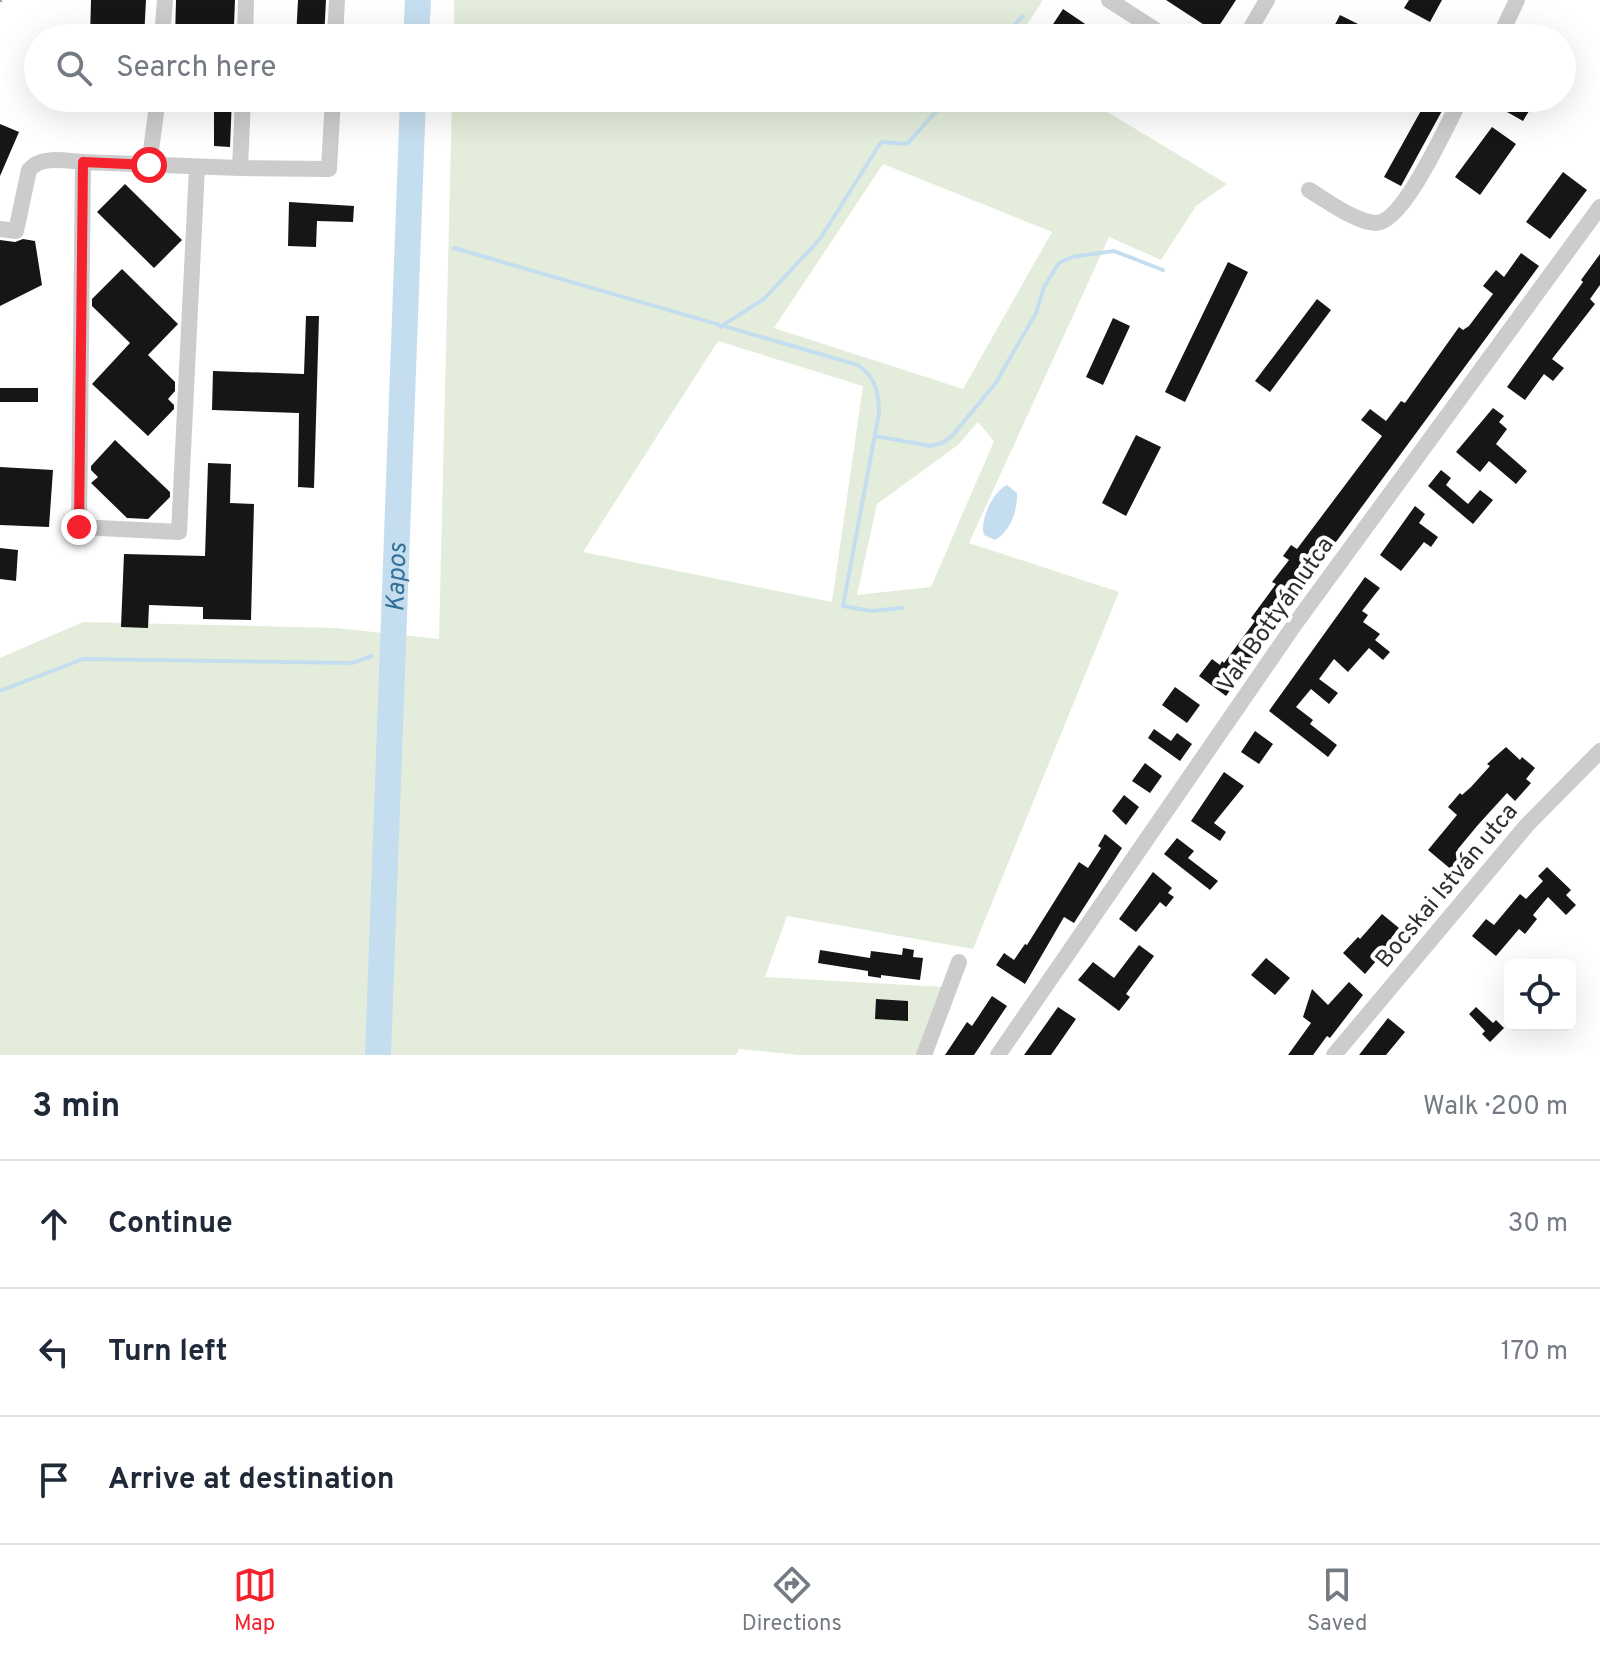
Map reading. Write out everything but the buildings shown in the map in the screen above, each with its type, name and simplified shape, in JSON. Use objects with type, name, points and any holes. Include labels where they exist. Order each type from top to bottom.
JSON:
[{"type":"street","points":[[163,24],[165,0]]},
{"type":"street","points":[[245,24],[246,0]]},
{"type":"street","points":[[336,24],[337,0]]},
{"type":"street","points":[[1109,0],[1146,24]]},
{"type":"street","points":[[1253,24],[1267,0]]},
{"type":"street","points":[[1506,24],[1517,0]]},
{"type":"street","points":[[149,165],[156,112]]},
{"type":"street","points":[[240,168],[242,112]]},
{"type":"street","points":[[0,229],[16,231],[29,170],[35,163],[45,160],[329,169],[332,112]]},
{"type":"street","points":[[1309,190],[1364,221],[1381,223],[1409,194],[1453,112]]},
{"type":"street","points":[[83,162],[79,527],[179,532],[197,167]]},
{"type":"street","name":"Vak Bottyán utca","points":[[1002,1052],[1295,624],[1600,207]]},
{"type":"street","name":"Bocskai István utca","points":[[1334,1055],[1527,825],[1600,751]]},
{"type":"street","points":[[924,1055],[959,962]]},
{"type":"green space","points":[[454,0],[1043,0],[1027,24],[454,24]]},
{"type":"green space","points":[[452,112],[1107,112],[1227,184],[1196,206],[1161,260],[1109,237],[969,543],[1119,592],[973,949],[787,916],[765,977],[943,987],[916,1055],[799,1055],[739,1049],[736,1055],[0,1055],[0,658],[83,622],[336,628],[439,639]],"holes":[[[883,164],[1052,232],[963,389],[774,328]],[[718,341],[863,386],[832,602],[583,552]],[[978,422],[994,441],[931,587],[857,595],[877,504],[958,445]]]},
{"type":"water","points":[[1007,485],[1017,493],[1016,506],[1009,526],[995,540],[984,535],[985,515],[992,500]]},
{"type":"waterway","name":"Kapos","points":[[417,24],[418,0]]},
{"type":"waterway","points":[[1015,24],[1023,16]]},
{"type":"waterway","name":"Kapos","points":[[378,1055],[412,112]]},
{"type":"waterway","points":[[720,327],[764,299],[820,239],[881,142],[907,144],[936,112]]},
{"type":"waterway","points":[[407,232],[419,235]]},
{"type":"waterway","points":[[454,248],[858,365],[875,386],[879,413],[843,606],[871,611],[902,608]]},
{"type":"waterway","points":[[875,436],[931,446],[952,436],[995,384],[1036,313],[1044,287],[1059,263],[1072,257],[1114,251],[1163,270]]},
{"type":"waterway","name":"Kapos","points":[[385,652],[393,652]]},
{"type":"waterway","points":[[0,691],[83,659],[352,663],[372,656]]},
{"type":"route","points":[[79,527],[83,162],[149,165]]}]
